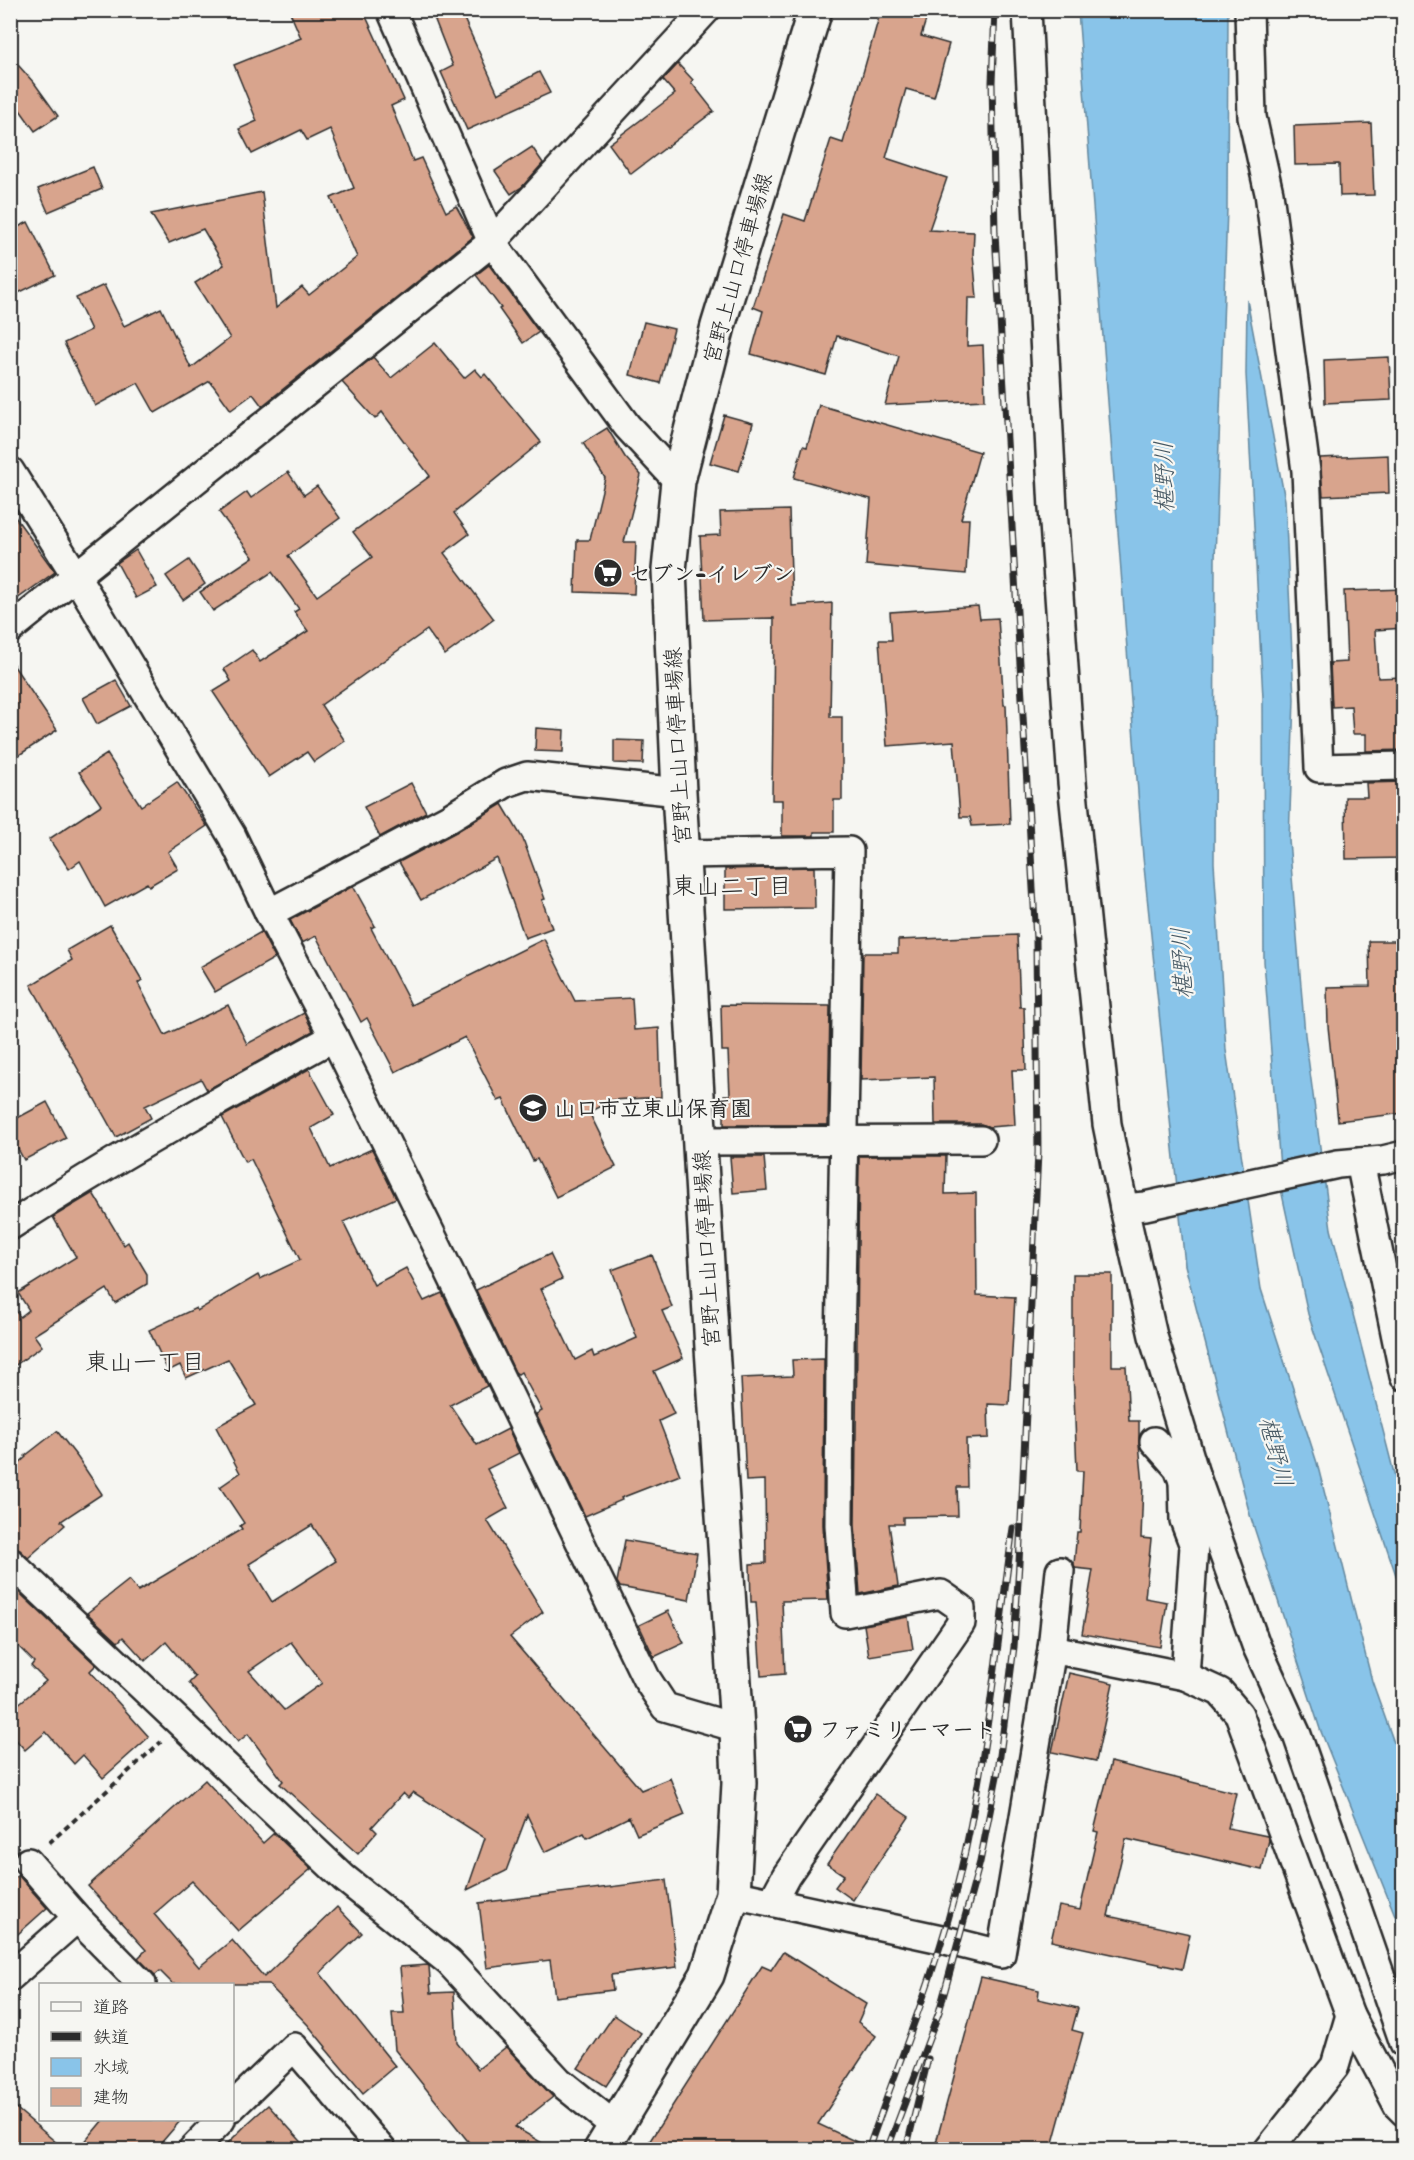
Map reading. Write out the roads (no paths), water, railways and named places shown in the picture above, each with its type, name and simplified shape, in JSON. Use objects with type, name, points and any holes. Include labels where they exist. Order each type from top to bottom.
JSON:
[{"type":"main road","name":"宮野上山口停車場線","points":[[608,2138],[707,1975],[733,1894],[739,1783],[737,1728],[679,792],[669,570],[678,481],[718,326],[815,10]]},
{"type":"street","points":[[391,10],[492,243],[627,426],[678,481]]},
{"type":"street","points":[[10,629],[492,243],[706,10]]},
{"type":"street","points":[[1027,10],[1053,509],[1072,783],[1107,1124],[1134,1207],[1153,1336],[1189,1478],[1256,1645],[1298,1735],[1404,2043]]},
{"type":"street","points":[[1249,10],[1252,117],[1269,193],[1306,471],[1319,768],[1404,766]]},
{"type":"street","points":[[10,471],[76,576],[232,836],[269,913],[334,1037],[646,1678],[665,1707],[737,1728]]},
{"type":"street","points":[[269,913],[449,818],[506,783],[527,776],[679,792]]},
{"type":"street","points":[[683,854],[849,850],[839,1525],[845,1613],[941,1594],[961,1608],[961,1623],[786,1876],[772,1902]]},
{"type":"street","points":[[10,1226],[210,1105],[334,1037]]},
{"type":"street","points":[[700,1141],[981,1140]]},
{"type":"street","points":[[1134,1207],[1349,1163],[1383,1160],[1404,1155]]},
{"type":"street","points":[[1349,1163],[1404,1376]]},
{"type":"street","points":[[1154,1441],[1189,1478]]},
{"type":"street","points":[[1185,1676],[1194,1546],[1184,1520],[1189,1478]]},
{"type":"street","points":[[10,1562],[344,1878],[448,1962],[559,2081],[608,2138]]},
{"type":"street","points":[[733,1894],[1001,1954],[1052,1649],[1060,1571]]},
{"type":"street","points":[[1052,1649],[1185,1676],[1220,1692],[1239,1714],[1350,2015],[1398,2106],[1404,2112]]},
{"type":"street","points":[[28,1862],[141,1983]]},
{"type":"street","points":[[10,1977],[77,1917]]},
{"type":"street","points":[[1268,2150],[1335,2066],[1350,2015]]},
{"type":"street","points":[[237,2092],[294,2047],[382,2150]]},
{"type":"street","points":[[192,2150],[220,2121]]},
{"type":"water","name":"椹野川","points":[[1078,11],[1228,11],[1227,208],[1215,559],[1214,863],[1226,1050],[1261,1289],[1317,1463],[1372,1681],[1403,1768],[1403,1935],[1320,1729],[1250,1515],[1185,1265],[1143,857]]},
{"type":"water","points":[[1247,300],[1285,500],[1294,699],[1289,840],[1305,1035],[1331,1229],[1403,1508],[1403,1596],[1308,1314],[1282,1194],[1264,961],[1263,698],[1246,374]]},
{"type":"railway","points":[[887,2150],[939,2012],[980,1862],[998,1771],[1014,1647],[1019,1563],[1038,1152],[1036,940],[995,233],[992,82],[995,10]]},
{"type":"railway","points":[[868,2150],[930,1978],[960,1874],[991,1701],[1013,1528]]},
{"type":"railway","points":[[906,2150],[928,2059]]},
{"type":"place","name":"セブン-イレブン","points":[[608,573]]},
{"type":"place","name":"山口市立東山保育園","points":[[533,1108]]},
{"type":"place","name":"ファミリーマート","points":[[798,1729]]},
{"type":"district","name":"東山二丁目","points":[[732,886]]},
{"type":"district","name":"東山一丁目","points":[[145,1362]]}]
